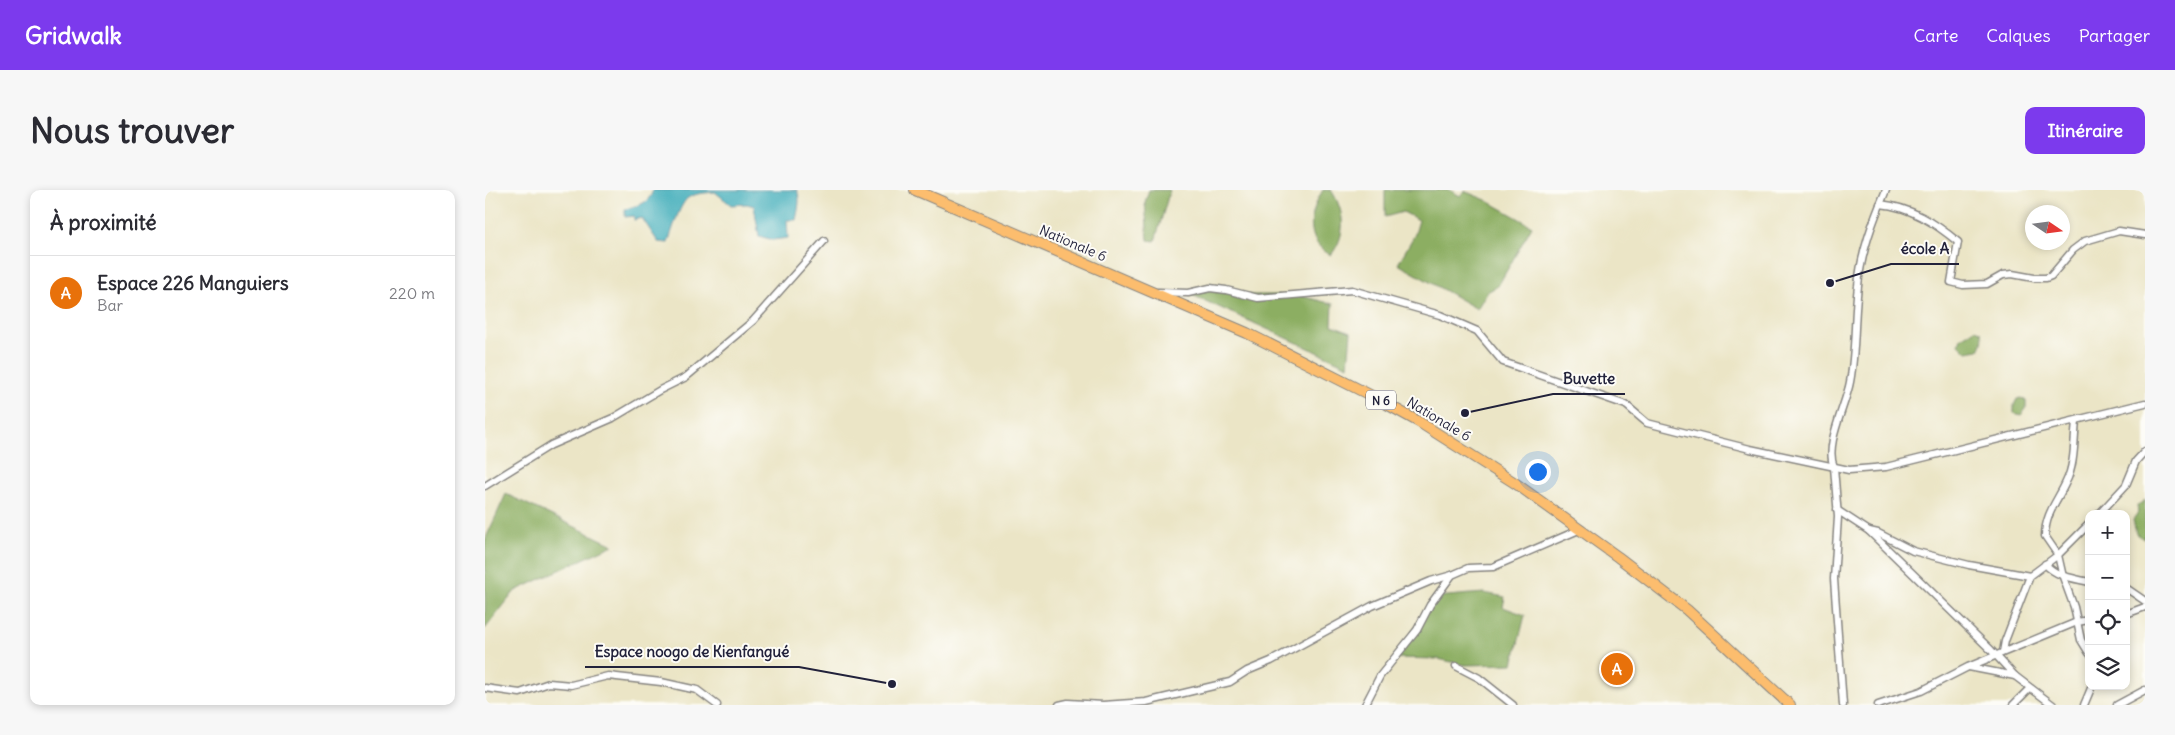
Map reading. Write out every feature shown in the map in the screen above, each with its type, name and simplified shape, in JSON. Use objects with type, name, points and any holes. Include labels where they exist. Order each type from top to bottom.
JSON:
[{"type":"main road","name":"Nationale 6","points":[[915,190],[1247,333],[1375,397],[1476,458],[1581,529],[1687,610],[1789,705]]},
{"type":"street","points":[[1843,705],[1833,579],[1837,510],[1834,467],[1831,460],[1834,438],[1850,382],[1858,283],[1864,248],[1886,190]]},
{"type":"street","points":[[1880,204],[1908,209],[1943,229],[1958,242],[1951,282],[1963,285],[1987,284],[2003,275],[2012,274],[2046,278],[2051,276],[2073,250],[2085,241],[2119,231],[2145,235]]},
{"type":"street","points":[[485,486],[551,445],[613,418],[660,390],[686,378],[753,321],[824,241]]},
{"type":"street","points":[[1152,292],[1189,293],[1210,288],[1258,298],[1352,290],[1440,315],[1477,331],[1503,362],[1626,405],[1647,423],[1849,470],[1886,467],[2007,436],[2076,421],[2145,402]]},
{"type":"street","points":[[2076,421],[2067,481],[2046,524],[2047,540],[2058,555],[2085,648]]},
{"type":"street","points":[[2103,510],[2126,485],[2136,461],[2145,451]]},
{"type":"street","points":[[1837,510],[1869,531],[2000,654],[2015,676],[2053,705]]},
{"type":"street","points":[[2000,654],[2030,576],[2058,555],[2085,528]]},
{"type":"street","points":[[1059,705],[1067,703],[1103,705],[1146,702],[1230,682],[1247,671],[1280,657],[1373,606],[1431,581],[1468,568],[1493,567],[1581,529]]},
{"type":"street","points":[[1869,531],[1878,533],[1913,551],[1969,565],[2030,576]]},
{"type":"street","points":[[2045,564],[2052,572],[2063,577],[2085,581]]},
{"type":"street","points":[[1365,705],[1380,676],[1417,630],[1430,605],[1452,575]]},
{"type":"street","points":[[2130,591],[2145,601]]},
{"type":"street","points":[[2130,613],[2145,607]]},
{"type":"street","points":[[1878,705],[1921,692],[1967,667],[2077,622],[2085,621]]},
{"type":"street","points":[[1456,666],[1479,678],[1513,705]]},
{"type":"street","points":[[1967,667],[2015,676]]},
{"type":"street","points":[[485,688],[520,693],[549,683],[571,685],[608,676],[661,682],[697,690],[717,705]]},
{"type":"street","points":[[2013,705],[2030,688]]},
{"type":"street","points":[[2084,705],[2090,690]]},
{"type":"street","points":[[2117,705],[2145,690]]},
{"type":"street","points":[[1139,705],[1146,702]]},
{"type":"green space","points":[[1149,190],[1170,190],[1155,241],[1148,240],[1145,202]]},
{"type":"green space","points":[[1323,190],[1331,190],[1336,198],[1342,223],[1340,239],[1331,255],[1322,249],[1313,235],[1312,217]]},
{"type":"green space","points":[[1385,190],[1450,190],[1460,196],[1464,191],[1486,200],[1532,226],[1498,286],[1487,292],[1477,309],[1398,264],[1415,234],[1419,220],[1403,212],[1385,217]]},
{"type":"green space","points":[[1210,288],[1241,295],[1297,295],[1333,304],[1332,325],[1351,332],[1348,366],[1188,293]]},
{"type":"green space","points":[[1975,329],[1981,331],[1983,338],[1981,345],[1979,350],[1967,352],[1959,344],[1961,338]]},
{"type":"green space","points":[[2022,398],[2026,401],[2026,409],[2021,415],[2014,413],[2014,405],[2017,399]]},
{"type":"green space","points":[[506,494],[613,545],[515,591],[485,629],[485,540]]},
{"type":"green space","points":[[2145,500],[2145,539],[2136,534],[2133,520],[2138,512],[2137,506]]},
{"type":"green space","points":[[1484,593],[1505,597],[1503,607],[1525,615],[1513,664],[1465,665],[1438,659],[1395,658],[1435,597]]},
{"type":"water","points":[[653,190],[797,190],[799,205],[796,220],[787,220],[788,238],[773,240],[759,236],[754,206],[747,204],[731,205],[715,192],[698,194],[691,196],[685,201],[676,219],[668,243],[658,242],[642,218],[634,220],[634,216],[625,217],[625,209],[646,201]]},
{"type":"place","name":"école A","points":[[1830,283]]},
{"type":"place","name":"Buvette","points":[[1465,413]]},
{"type":"place","name":"Espace 226 Manguiers","points":[[1617,669]]},
{"type":"place","name":"Espace noogo de Kienfangué","points":[[892,684]]}]
